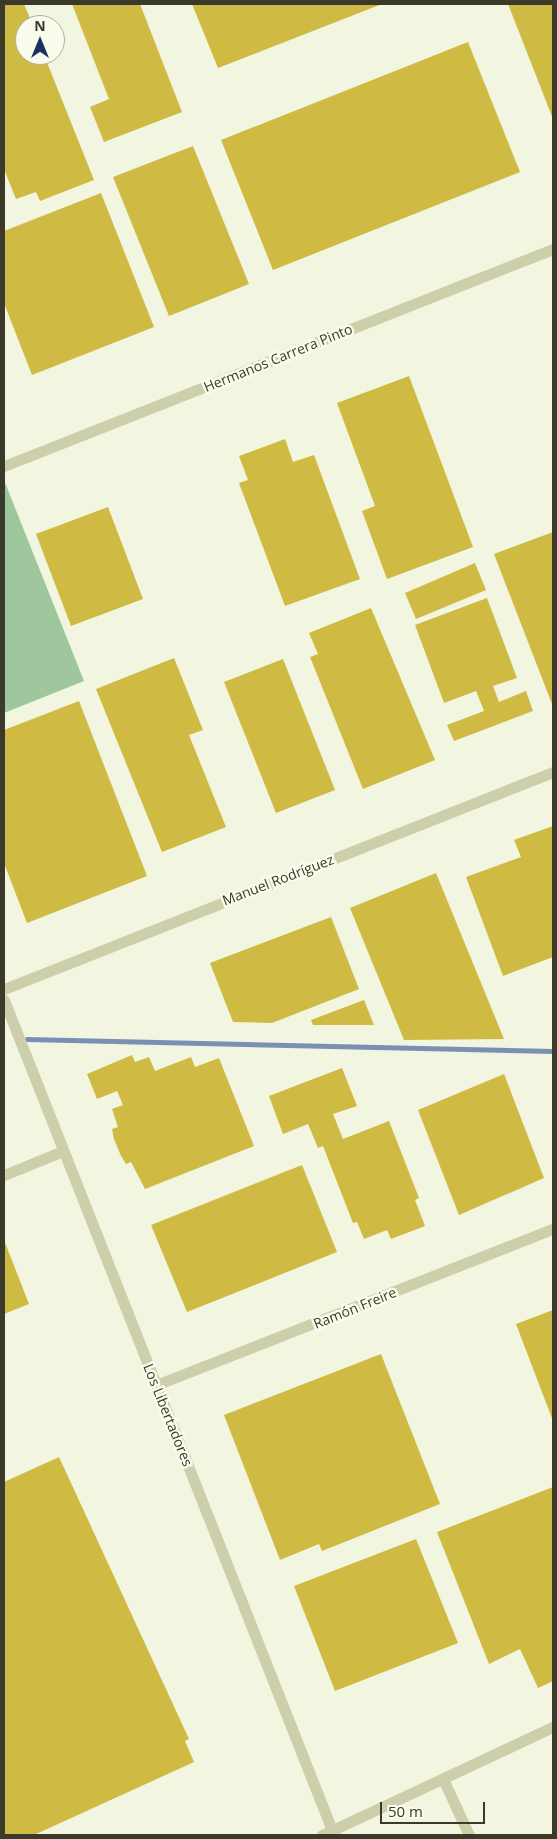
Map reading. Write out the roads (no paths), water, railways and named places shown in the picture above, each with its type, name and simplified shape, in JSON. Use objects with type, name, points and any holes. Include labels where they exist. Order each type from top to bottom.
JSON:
[{"type":"street","name":"Hermanos Carrera Pinto","points":[[4,466],[553,249]]},
{"type":"street","name":"Manuel Rodríguez","points":[[4,989],[553,772]]},
{"type":"street","name":"Los Libertadores","points":[[4,1000],[156,1385],[327,1833]]},
{"type":"street","points":[[4,1175],[64,1151]]},
{"type":"street","name":"Ramón Freire","points":[[156,1385],[553,1229]]},
{"type":"street","points":[[327,1833],[553,1727]]},
{"type":"street","points":[[443,1778],[469,1835]]},
{"type":"waterway","points":[[27,1039],[553,1051]]}]
